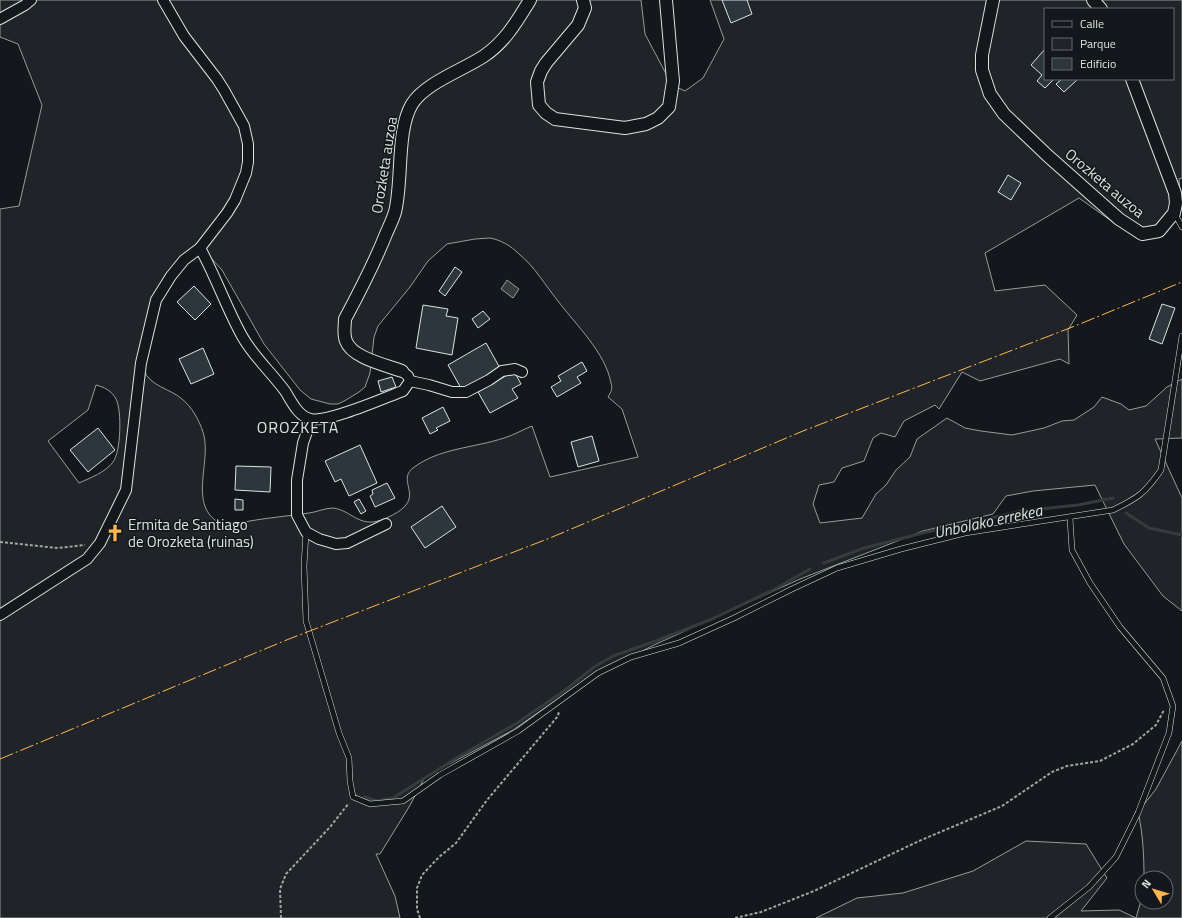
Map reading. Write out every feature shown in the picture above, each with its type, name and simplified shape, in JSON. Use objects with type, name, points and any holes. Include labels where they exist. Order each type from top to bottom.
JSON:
[{"type":"street","points":[[0,19],[31,0]]},
{"type":"street","points":[[0,615],[87,559],[100,543],[126,490],[141,363],[156,300],[171,276],[184,260],[200,248],[227,213],[238,193],[246,173],[248,162],[248,144],[244,126],[217,78],[184,36],[163,0]]},
{"type":"street","name":"Orozketa auzoa","points":[[402,371],[359,355],[346,342],[344,330],[345,320],[378,255],[395,212],[400,182],[403,128],[411,106],[418,95],[485,56],[503,40],[514,27],[530,0]]},
{"type":"street","points":[[583,0],[585,8],[578,25],[541,71],[537,82],[539,105],[546,113],[555,119],[625,128],[646,124],[658,118],[669,108],[673,82],[666,0]]},
{"type":"street","name":"Orozketa auzoa","points":[[993,0],[984,41],[982,70],[990,94],[1004,114],[1048,156],[1119,219],[1142,234],[1159,231],[1174,213]]},
{"type":"street","points":[[1093,0],[1100,8]]},
{"type":"street","points":[[1132,80],[1175,193],[1176,203],[1174,213]]},
{"type":"street","points":[[200,248],[212,269],[228,308],[243,337],[257,358],[305,417],[312,420],[332,417],[403,391],[410,381]]},
{"type":"street","points":[[410,381],[452,392],[466,392],[489,380],[502,371],[515,369],[522,372]]},
{"type":"street","points":[[402,371],[408,376],[410,381]]},
{"type":"street","points":[[312,420],[303,443],[297,480],[297,515],[306,532],[319,539],[336,544],[348,543],[386,524]]},
{"type":"lane","points":[[1174,213],[1182,227]]},
{"type":"lane","points":[[306,532],[304,566],[306,622],[336,726],[349,758],[350,781],[353,798],[370,804],[403,801],[440,775],[518,731],[598,673],[631,657],[679,643],[837,568],[901,549],[965,533],[1070,518],[1113,510],[1134,500],[1149,487],[1161,470],[1182,336]]},
{"type":"lane","points":[[1050,918],[1089,886],[1116,856],[1138,813],[1169,733],[1173,706],[1164,678],[1120,627],[1090,584],[1072,550],[1070,518]]},
{"type":"path","points":[[0,542],[58,548],[100,543]]},
{"type":"path","points":[[734,918],[761,912],[814,891],[919,841],[1002,806],[1052,772],[1067,766],[1100,761],[1133,744],[1156,725],[1164,710],[1169,695]]},
{"type":"path","points":[[420,918],[417,909],[417,888],[422,875],[439,857],[456,843],[487,800],[558,716],[562,700]]},
{"type":"path","points":[[281,918],[280,889],[286,874],[330,828],[353,798]]},
{"type":"green space","points":[[0,0],[641,0],[645,34],[672,85],[685,91],[703,78],[724,39],[710,0],[1182,0],[1182,178],[1179,179],[1181,207],[1172,225],[1145,230],[1117,225],[1079,198],[985,253],[995,291],[1045,285],[1077,315],[1068,330],[1069,364],[1060,359],[980,381],[962,372],[939,409],[935,405],[904,421],[895,437],[881,433],[873,438],[864,461],[842,468],[834,482],[819,485],[813,504],[820,523],[862,518],[876,494],[886,485],[896,470],[910,457],[917,439],[947,418],[965,428],[1012,435],[1044,428],[1062,421],[1074,420],[1094,407],[1102,397],[1121,404],[1129,410],[1146,406],[1167,387],[1182,379],[1182,438],[1155,439],[1182,498],[1182,611],[1163,596],[1124,544],[1095,485],[1033,491],[1006,496],[993,514],[923,531],[800,579],[654,645],[582,682],[513,730],[425,777],[409,807],[380,854],[376,854],[395,896],[400,918],[0,918],[0,209],[19,206],[42,105],[18,44],[0,37]],"holes":[[[490,238],[506,244],[525,259],[589,339],[603,360],[608,372],[612,387],[608,397],[622,409],[638,457],[550,477],[532,426],[504,438],[445,452],[423,461],[413,468],[408,475],[407,479],[410,495],[408,503],[398,512],[381,520],[367,522],[339,509],[333,508],[226,526],[213,519],[206,509],[203,497],[202,485],[205,444],[203,432],[195,414],[186,402],[150,380],[144,370],[160,299],[199,245],[222,270],[264,344],[300,390],[311,399],[330,404],[338,404],[365,387],[370,373],[374,337],[378,326],[410,287],[428,261],[447,244]],[[96,385],[105,388],[110,392],[118,404],[120,421],[118,449],[116,457],[110,466],[98,474],[79,483],[48,441],[88,410]]]},
{"type":"green space","points":[[1182,741],[1182,918],[1136,918],[1138,910],[1174,910],[1174,870],[1144,870],[1143,845],[1138,812],[1156,789]]},
{"type":"green space","points":[[1026,841],[1086,844],[1107,878],[1081,911],[1119,910],[1136,918],[816,918],[857,898],[903,893],[973,871]]},
{"type":"shaded area","points":[[507,280],[519,289],[513,298],[501,289]]},
{"type":"building","points":[[722,0],[747,0],[752,14],[731,23]]},
{"type":"building","points":[[1044,50],[1044,80],[1053,80],[1045,88],[1037,81],[1042,75],[1031,65]]},
{"type":"building","points":[[1061,80],[1077,80],[1064,92],[1056,84]]},
{"type":"building","points":[[1008,175],[1021,183],[1011,200],[998,192]]},
{"type":"building","points":[[455,267],[462,272],[445,296],[439,291]]},
{"type":"building","points":[[194,286],[211,304],[195,320],[177,302]]},
{"type":"building","points":[[1162,304],[1175,308],[1162,344],[1149,339]]},
{"type":"building","points":[[423,305],[448,309],[446,316],[458,318],[452,355],[416,348]]},
{"type":"building","points":[[483,311],[490,319],[478,328],[472,319]]},
{"type":"building","points":[[486,343],[500,368],[462,390],[448,365]]},
{"type":"building","points":[[203,348],[214,374],[191,384],[179,359]]},
{"type":"building","points":[[582,362],[587,371],[577,377],[581,383],[557,397],[551,387],[561,381],[558,376]]},
{"type":"building","points":[[514,371],[521,384],[512,389],[518,398],[490,413],[478,392]]},
{"type":"building","points":[[392,377],[396,387],[381,392],[378,381]]},
{"type":"building","points":[[443,407],[450,421],[436,428],[438,430],[430,434],[422,418]]},
{"type":"building","points":[[98,428],[115,450],[88,472],[70,450]]},
{"type":"building","points":[[592,436],[599,461],[578,467],[571,442]]},
{"type":"building","points":[[360,445],[377,483],[349,496],[341,479],[335,482],[325,461]]},
{"type":"building","points":[[236,466],[271,467],[270,492],[235,490]]},
{"type":"building","points":[[387,483],[395,498],[375,507],[370,496],[373,494],[372,490]]},
{"type":"building","points":[[235,499],[243,500],[243,510],[235,510]]},
{"type":"building","points":[[359,499],[366,511],[361,514],[354,502]]},
{"type":"building","points":[[442,506],[456,527],[425,548],[411,527]]},
{"type":"waterway","name":"Unbolako errekea","points":[[824,563],[864,548],[935,530],[1021,511],[1078,505],[1113,498]]},
{"type":"waterway","name":"Unbolako errekea","points":[[1126,513],[1149,528],[1182,535]]},
{"type":"waterway","points":[[365,797],[377,801],[393,798],[455,759],[517,723],[564,691],[594,667],[613,656],[712,619],[775,589],[810,569]]},
{"type":"power","points":[[0,759],[289,639],[550,538],[803,431],[1075,326],[1182,282]]},
{"type":"place","name":"Ermita de Santiago de Orozketa (ruinas)","points":[[115,533]]},
{"type":"district","name":"OROZKETA","points":[[298,427]]}]
